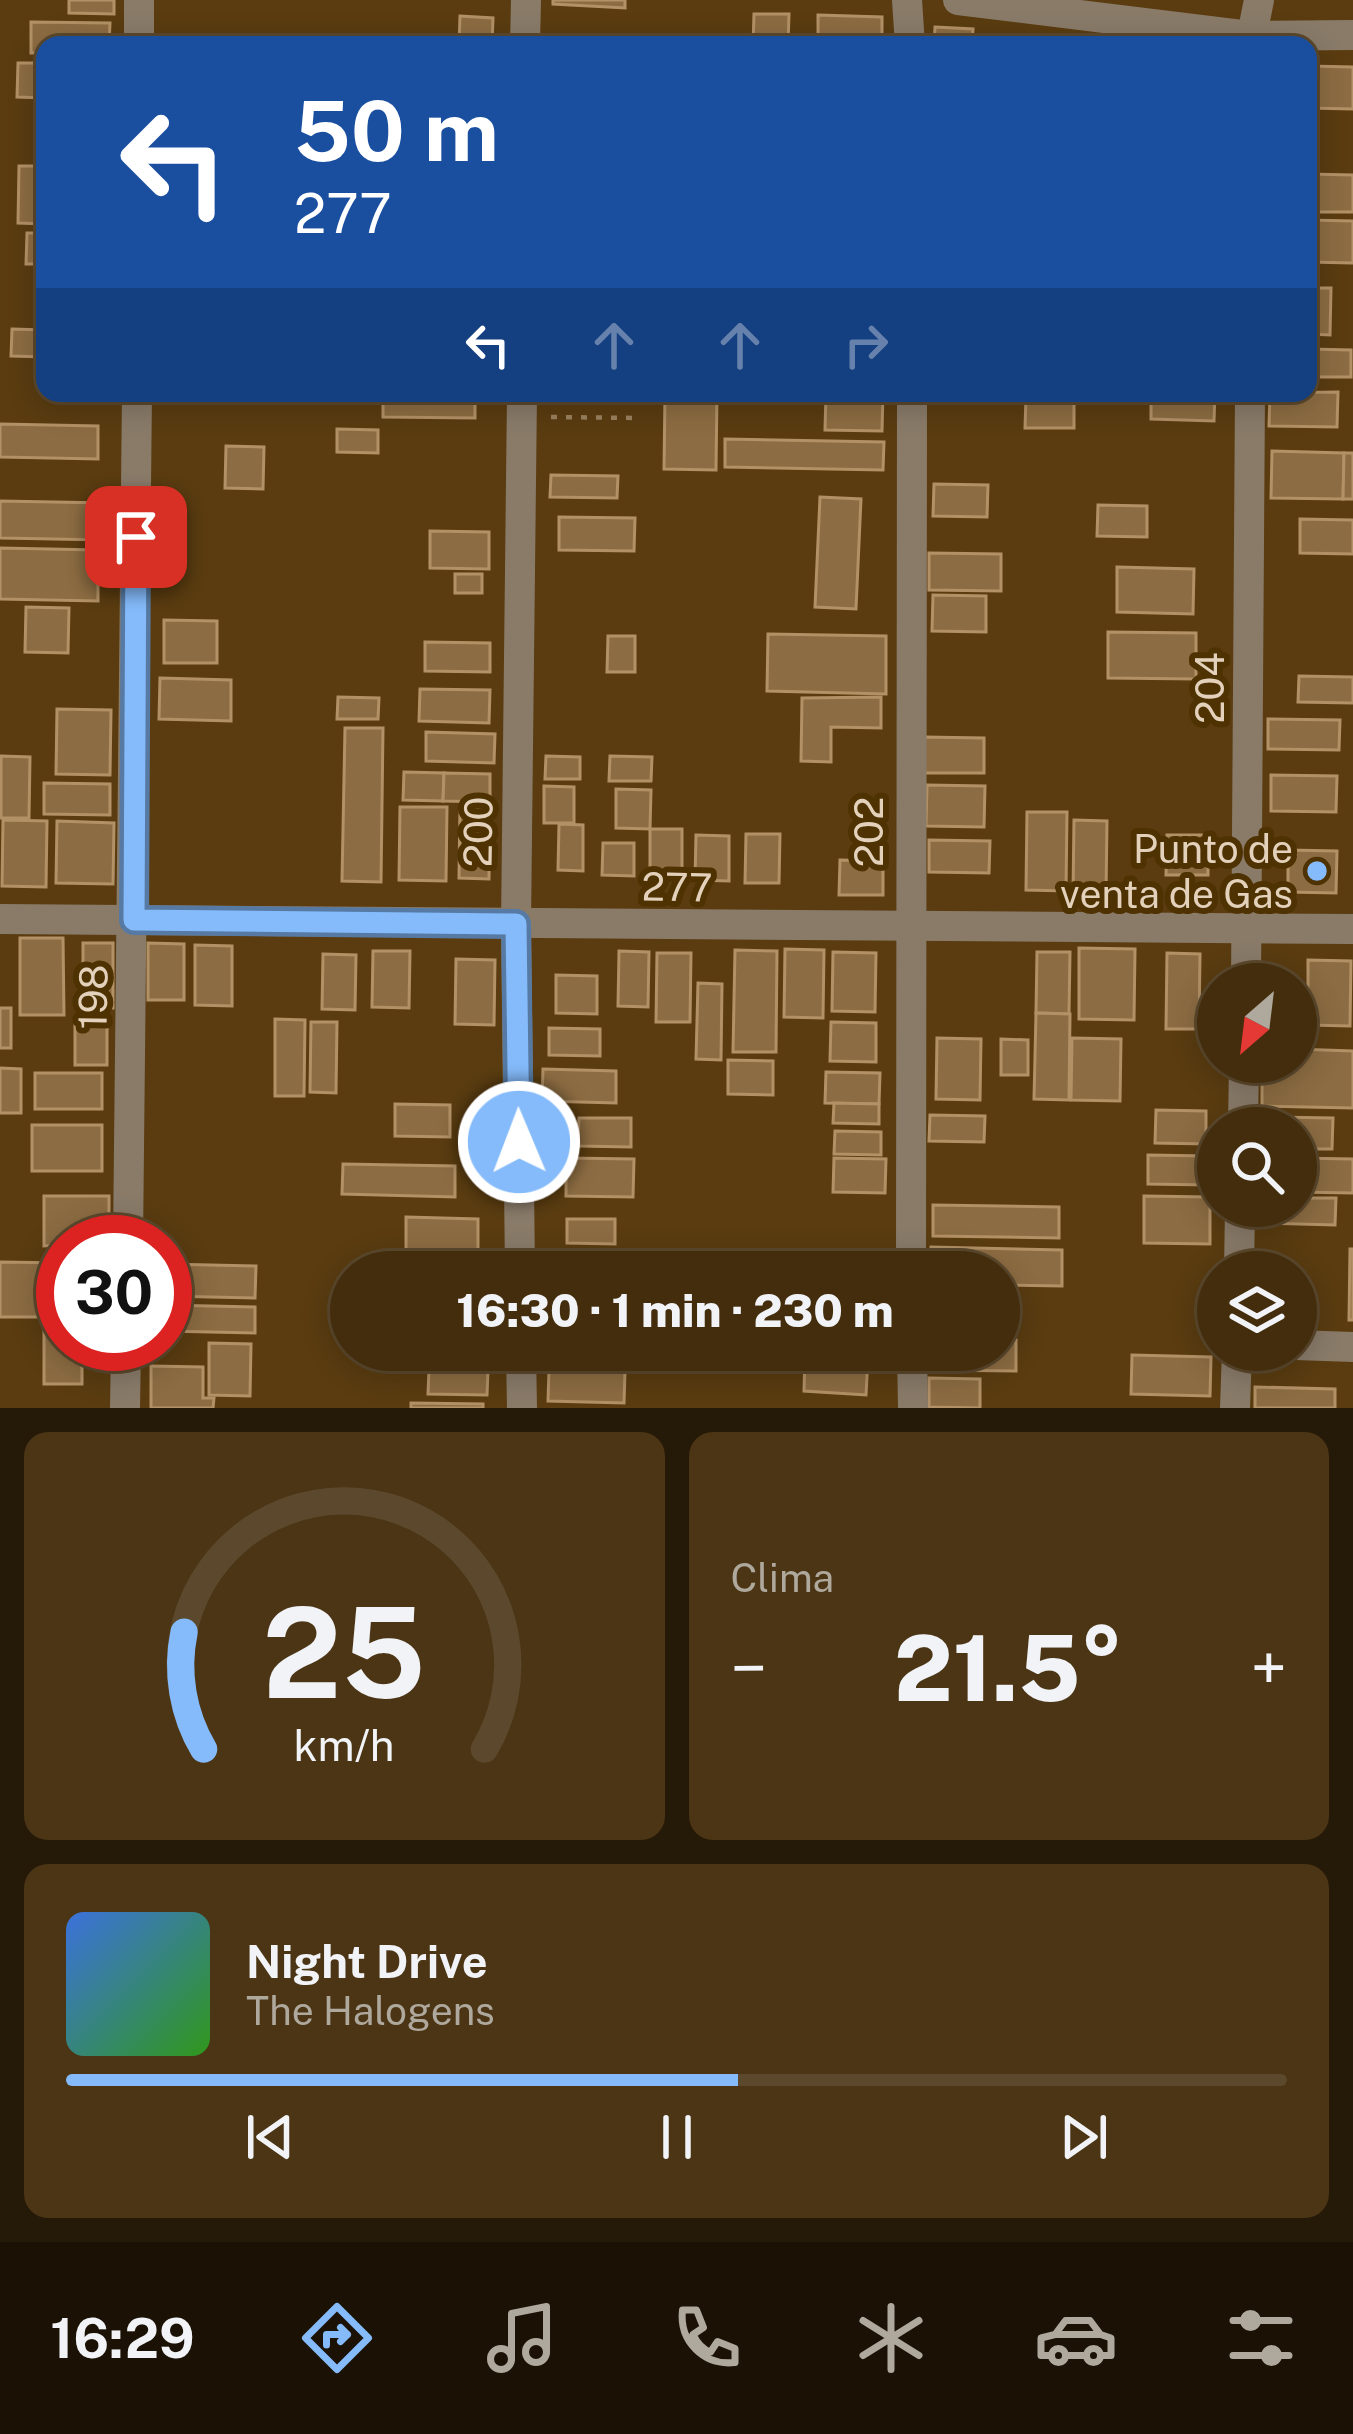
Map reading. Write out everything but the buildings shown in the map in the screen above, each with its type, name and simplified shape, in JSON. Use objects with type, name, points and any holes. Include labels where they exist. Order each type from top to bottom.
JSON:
[{"type":"street","points":[[139,0],[139,36]]},
{"type":"street","points":[[525,36],[526,0]]},
{"type":"street","points":[[907,0],[909,36]]},
{"type":"street","points":[[958,0],[1214,36]]},
{"type":"street","points":[[1251,36],[1259,0]]},
{"type":"street","points":[[1317,36],[1353,34]]},
{"type":"street","name":"198","points":[[129,1215],[137,402]]},
{"type":"street","name":"202","points":[[911,1251],[907,928],[912,402]]},
{"type":"street","name":"204","points":[[1247,963],[1250,402]]},
{"type":"street","name":"200","points":[[520,1251],[516,924],[521,405]]},
{"type":"street","name":"277","points":[[0,919],[1353,928]]},
{"type":"street","points":[[1317,1346],[1353,1347]]},
{"type":"street","points":[[125,1408],[126,1371]]},
{"type":"street","points":[[521,1371],[522,1408]]},
{"type":"street","points":[[912,1371],[913,1408]]},
{"type":"street","points":[[1234,1408],[1236,1371]]},
{"type":"path","points":[[521,405],[641,418]]},
{"type":"place","name":"Punto de venta de Gas","points":[[1317,871]]},
{"type":"route","points":[[136,537],[134,920],[516,924],[519,1142]]}]
